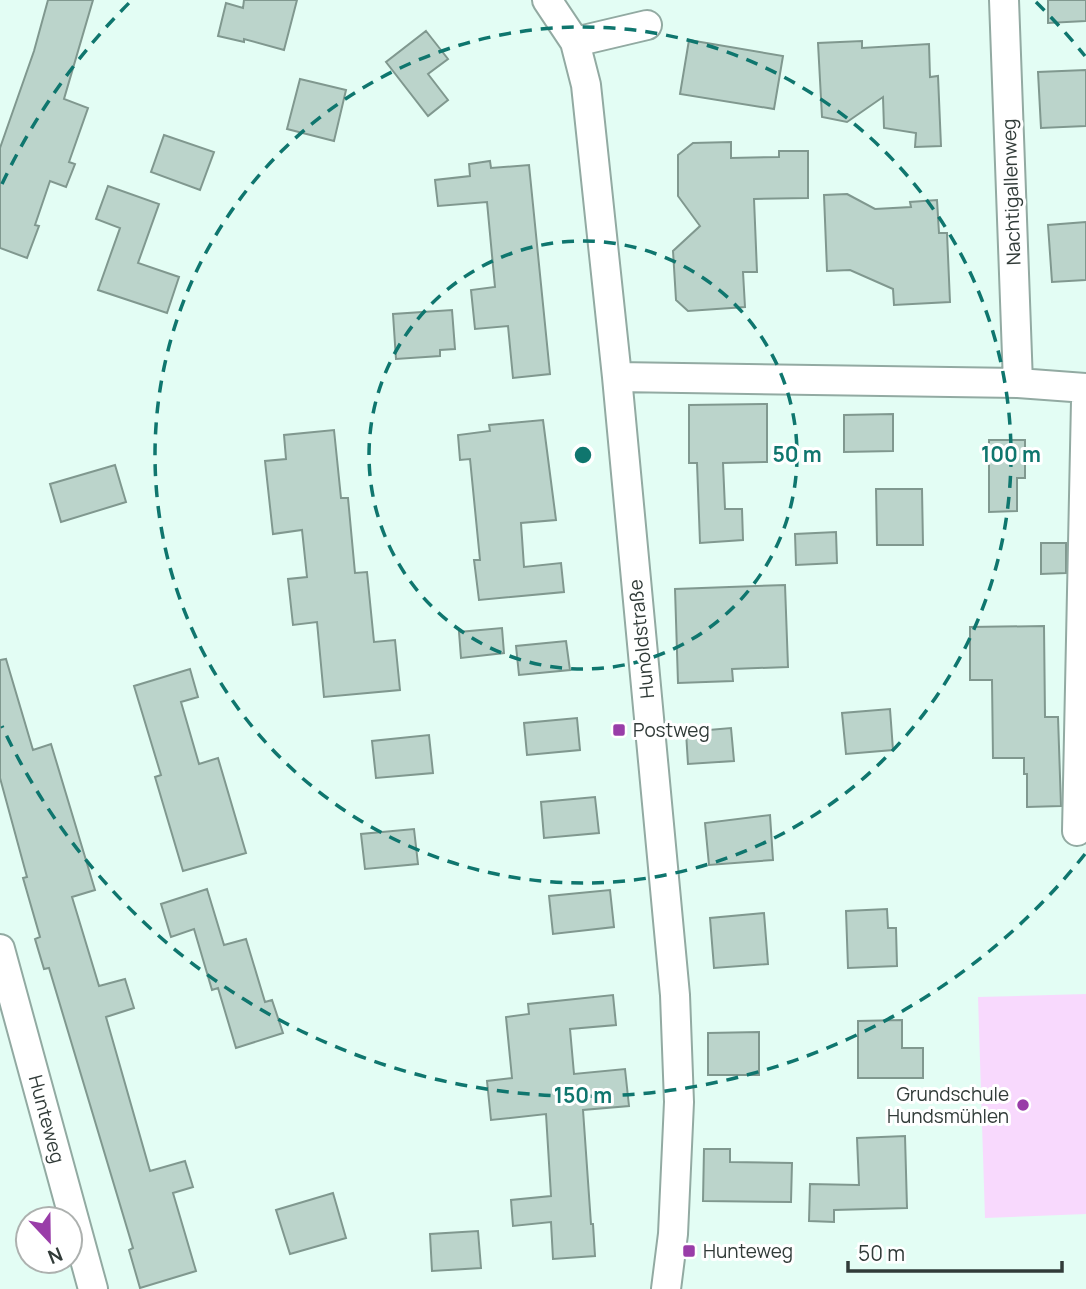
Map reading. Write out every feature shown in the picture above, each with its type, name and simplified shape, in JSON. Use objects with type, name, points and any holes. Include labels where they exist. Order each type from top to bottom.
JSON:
[{"type":"street","name":"Hunoldstraße","points":[[547,0],[575,42],[586,85],[617,377],[675,995],[680,1102],[673,1234],[666,1289]]},
{"type":"street","name":"Nachtigallenweg","points":[[1004,0],[1018,383]]},
{"type":"street","points":[[575,42],[647,25]]},
{"type":"street","points":[[617,377],[1018,383],[1086,388]]},
{"type":"street","points":[[1077,831],[1086,401]]},
{"type":"street","name":"Hunteweg","points":[[0,949],[93,1289]]},
{"type":"shaded area","points":[[1086,994],[1086,1214],[985,1218],[978,997]]},
{"type":"building","points":[[48,0],[93,0],[64,99],[88,108],[69,162],[75,164],[66,187],[50,181],[35,225],[39,226],[27,258],[0,248],[0,148],[34,51]]},
{"type":"building","points":[[244,0],[297,0],[284,50],[244,39],[244,42],[218,36],[226,3],[243,8]]},
{"type":"building","points":[[1048,0],[1086,0],[1086,21],[1048,23]]},
{"type":"building","points":[[426,31],[448,59],[428,74],[448,100],[428,116],[386,62]]},
{"type":"building","points":[[689,40],[783,56],[774,109],[680,94]]},
{"type":"building","points":[[862,41],[862,48],[929,44],[930,77],[938,76],[941,146],[915,147],[916,133],[884,128],[883,97],[847,122],[822,117],[818,43]]},
{"type":"building","points":[[1086,70],[1086,126],[1041,128],[1038,72]]},
{"type":"building","points":[[300,79],[346,90],[334,141],[287,129]]},
{"type":"building","points":[[164,135],[214,152],[200,190],[151,172]]},
{"type":"building","points":[[731,142],[731,158],[779,157],[779,151],[808,151],[808,198],[754,199],[757,272],[743,272],[745,307],[688,311],[676,300],[673,251],[700,226],[678,196],[678,155],[693,143]]},
{"type":"building","points":[[490,161],[491,168],[529,165],[550,374],[513,378],[508,326],[475,329],[471,290],[495,287],[487,202],[438,206],[435,180],[470,176],[469,164]]},
{"type":"building","points":[[108,186],[159,204],[138,263],[179,277],[167,313],[98,290],[120,228],[96,219]]},
{"type":"building","points":[[847,194],[875,209],[911,207],[910,202],[937,200],[939,233],[947,233],[950,302],[894,305],[893,289],[850,270],[827,271],[824,195]]},
{"type":"building","points":[[1086,222],[1086,280],[1052,282],[1048,225]]},
{"type":"building","points":[[452,310],[455,349],[440,350],[440,356],[396,359],[393,314]]},
{"type":"building","points":[[767,404],[767,462],[723,463],[725,509],[742,509],[743,540],[700,543],[697,463],[689,463],[689,405]]},
{"type":"building","points":[[893,414],[893,451],[844,452],[844,415]]},
{"type":"building","points":[[543,420],[556,520],[521,523],[524,567],[561,563],[564,592],[479,600],[474,560],[480,560],[470,459],[460,460],[458,435],[490,431],[489,425]]},
{"type":"building","points":[[334,430],[341,498],[348,498],[355,573],[367,572],[374,642],[395,640],[400,690],[324,697],[317,622],[293,625],[288,579],[307,577],[302,530],[273,534],[265,461],[286,459],[284,435]]},
{"type":"building","points":[[989,440],[1025,440],[1025,478],[1017,478],[1017,511],[989,512]]},
{"type":"building","points":[[115,465],[126,502],[61,522],[50,484]]},
{"type":"building","points":[[876,489],[922,489],[923,545],[877,545]]},
{"type":"building","points":[[836,532],[837,563],[796,565],[795,534]]},
{"type":"building","points":[[1041,543],[1066,543],[1066,573],[1041,574]]},
{"type":"building","points":[[785,585],[788,667],[732,669],[733,681],[678,683],[675,589]]},
{"type":"building","points":[[1044,626],[1045,717],[1058,717],[1061,806],[1027,807],[1024,758],[993,758],[992,680],[970,680],[970,627]]},
{"type":"building","points":[[502,628],[504,653],[461,658],[459,632]]},
{"type":"building","points":[[566,641],[570,670],[519,675],[516,646]]},
{"type":"building","points":[[6,659],[33,750],[51,744],[95,890],[72,897],[99,986],[125,979],[134,1008],[106,1017],[150,1171],[185,1161],[193,1187],[173,1193],[196,1271],[140,1288],[129,1250],[133,1248],[49,968],[44,969],[35,939],[40,937],[23,878],[27,877],[0,778],[0,660]]},
{"type":"building","points":[[190,669],[198,697],[181,702],[199,764],[218,758],[246,853],[183,871],[155,777],[161,775],[134,686]]},
{"type":"building","points":[[890,709],[893,750],[846,754],[842,713]]},
{"type":"building","points":[[577,718],[580,750],[527,755],[524,723]]},
{"type":"building","points":[[731,728],[734,761],[688,764],[686,732]]},
{"type":"building","points":[[429,735],[433,773],[376,778],[372,741]]},
{"type":"building","points":[[595,797],[599,833],[544,838],[541,802]]},
{"type":"building","points":[[770,815],[773,860],[709,865],[705,823]]},
{"type":"building","points":[[414,829],[418,864],[365,869],[361,834]]},
{"type":"building","points":[[207,889],[224,945],[246,939],[265,1002],[272,1000],[283,1033],[236,1048],[218,988],[212,990],[194,929],[171,937],[161,904]]},
{"type":"building","points":[[610,890],[614,927],[553,934],[549,896]]},
{"type":"building","points":[[887,909],[888,928],[896,928],[897,966],[848,968],[846,911]]},
{"type":"building","points":[[764,913],[768,964],[714,968],[710,918]]},
{"type":"building","points":[[613,995],[616,1025],[570,1029],[574,1074],[625,1069],[629,1106],[583,1110],[595,1256],[553,1259],[551,1222],[513,1226],[511,1200],[551,1196],[546,1114],[491,1120],[487,1081],[512,1078],[506,1017],[529,1014],[528,1004]]},
{"type":"building","points":[[902,1020],[902,1048],[923,1048],[923,1078],[858,1078],[858,1021]]},
{"type":"building","points":[[759,1032],[759,1075],[708,1075],[708,1033]]},
{"type":"building","points":[[905,1136],[907,1208],[834,1210],[834,1222],[809,1221],[810,1184],[859,1185],[857,1138]]},
{"type":"building","points":[[704,1149],[730,1149],[730,1162],[792,1163],[791,1202],[703,1201]]},
{"type":"building","points":[[333,1193],[346,1238],[290,1254],[276,1210]]},
{"type":"building","points":[[478,1231],[481,1268],[432,1271],[430,1234]]},
{"type":"place","name":"Postweg","points":[[619,730]]},
{"type":"place","name":"Grundschule Hundsmühlen","points":[[1023,1105]]},
{"type":"place","name":"Hunteweg","points":[[689,1251]]}]
